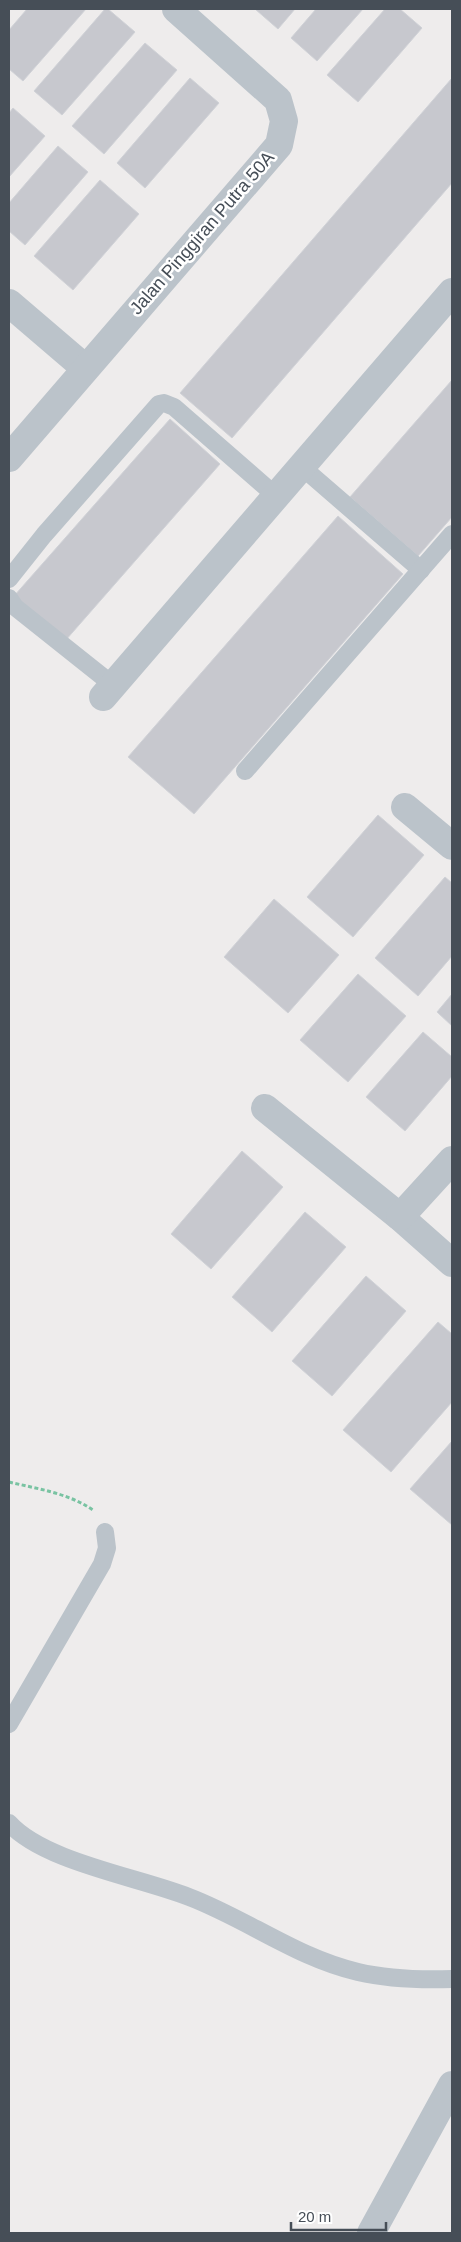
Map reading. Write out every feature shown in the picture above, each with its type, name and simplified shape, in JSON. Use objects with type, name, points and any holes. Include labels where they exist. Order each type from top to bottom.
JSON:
[{"type":"street","name":"Jalan Pinggiran Putra 50A","points":[[9,458],[279,144],[284,121],[278,100],[176,9]]},
{"type":"street","points":[[108,691],[452,292]]},
{"type":"street","points":[[9,303],[85,368]]},
{"type":"street","points":[[405,807],[452,846]]},
{"type":"street","points":[[265,1108],[400,1217],[452,1263]]},
{"type":"street","points":[[400,1217],[452,1160]]},
{"type":"street","points":[[371,2233],[452,2085]]},
{"type":"lane","points":[[9,579],[44,535],[159,404],[164,403],[174,407],[276,496]]},
{"type":"lane","points":[[302,466],[421,570]]},
{"type":"lane","points":[[245,771],[452,534]]},
{"type":"lane","points":[[9,598],[15,607],[108,691]]},
{"type":"lane","points":[[9,1724],[102,1564],[107,1548],[105,1532]]},
{"type":"lane","points":[[9,1823],[19,1834],[51,1852],[190,1897],[319,1961],[359,1972],[431,1980],[452,1979]]},
{"type":"path","points":[[9,1482],[57,1493],[80,1502],[97,1513],[105,1532]]},
{"type":"building","points":[[27,9],[86,9],[23,81],[9,69],[9,30]]},
{"type":"building","points":[[105,9],[108,9],[135,32],[62,115],[34,91]]},
{"type":"building","points":[[255,9],[295,9],[278,29]]},
{"type":"building","points":[[316,9],[363,9],[317,61],[291,38]]},
{"type":"building","points":[[385,9],[400,9],[422,28],[358,102],[327,75]]},
{"type":"building","points":[[145,43],[177,70],[104,154],[72,126]]},
{"type":"building","points":[[190,78],[219,103],[145,188],[117,163]]},
{"type":"building","points":[[452,78],[452,183],[232,438],[180,393]]},
{"type":"building","points":[[13,108],[45,136],[9,177],[9,113]]},
{"type":"building","points":[[58,146],[88,172],[25,245],[9,231],[9,203]]},
{"type":"building","points":[[100,180],[139,214],[73,290],[34,256]]},
{"type":"building","points":[[452,380],[452,517],[418,556],[350,497]]},
{"type":"building","points":[[170,419],[220,464],[65,641],[14,596]]},
{"type":"building","points":[[338,516],[403,574],[194,814],[128,757]]},
{"type":"building","points":[[378,815],[424,855],[353,937],[307,897]]},
{"type":"building","points":[[445,877],[452,883],[452,956],[418,996],[375,958]]},
{"type":"building","points":[[274,899],[339,955],[288,1013],[224,957]]},
{"type":"building","points":[[358,974],[406,1016],[348,1082],[300,1040]]},
{"type":"building","points":[[452,994],[452,1026],[437,1012]]},
{"type":"building","points":[[423,1032],[452,1057],[452,1076],[405,1131],[366,1097]]},
{"type":"building","points":[[242,1151],[283,1187],[211,1269],[171,1234]]},
{"type":"building","points":[[305,1212],[346,1247],[272,1332],[232,1297]]},
{"type":"building","points":[[366,1276],[406,1311],[332,1396],[292,1361]]},
{"type":"building","points":[[438,1322],[452,1334],[452,1402],[391,1472],[343,1430]]},
{"type":"building","points":[[452,1441],[452,1525],[410,1489]]}]
